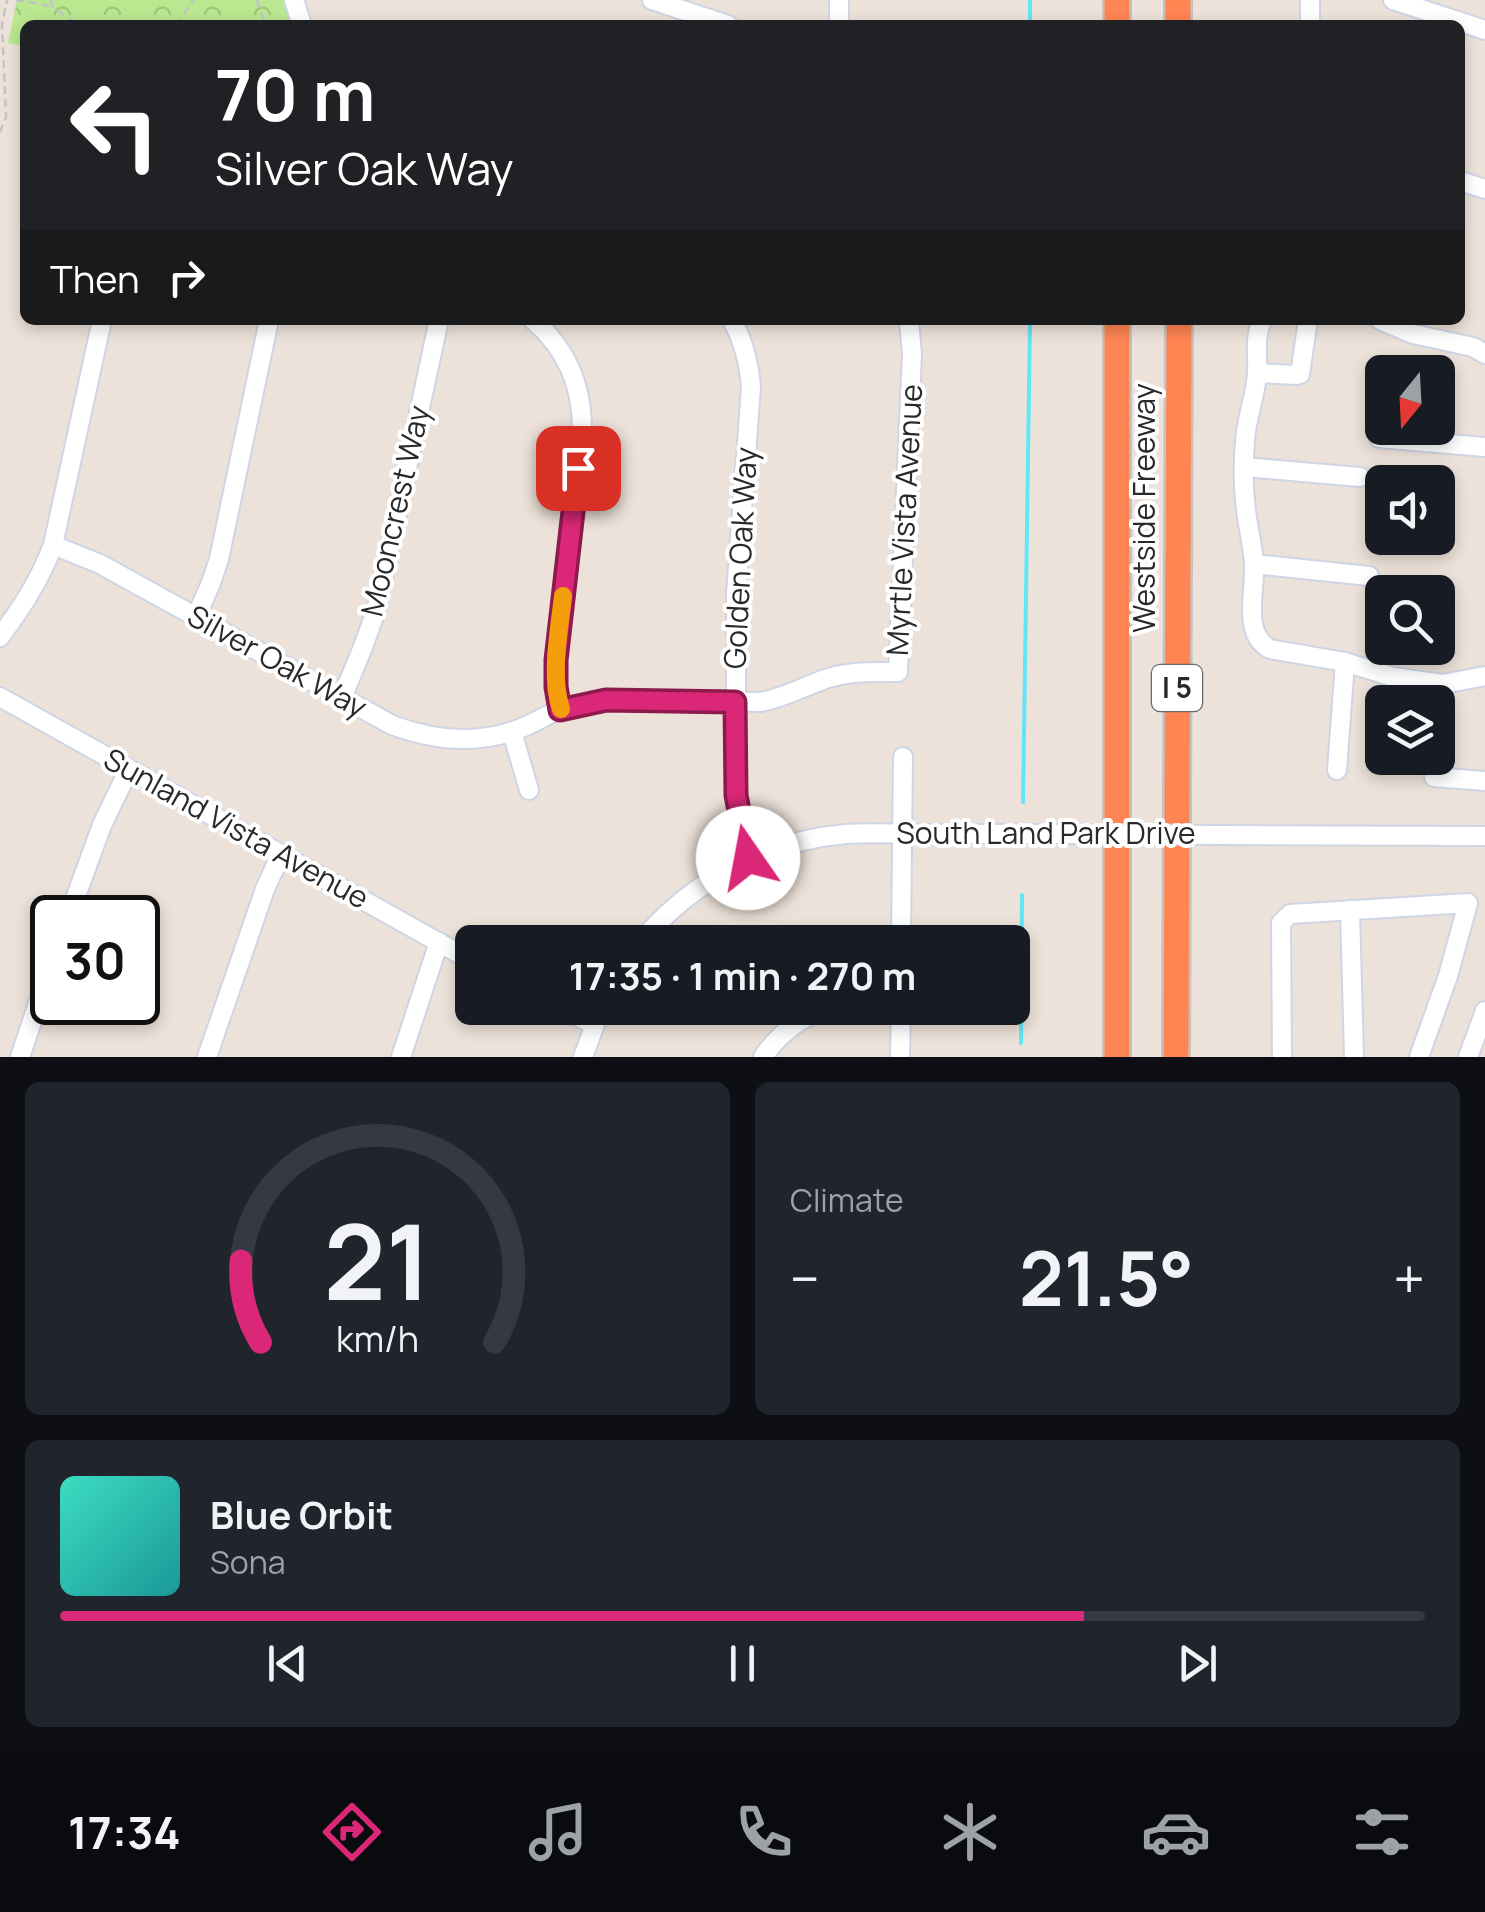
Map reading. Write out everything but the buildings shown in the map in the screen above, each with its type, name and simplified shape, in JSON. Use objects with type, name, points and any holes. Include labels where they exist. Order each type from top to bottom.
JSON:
[{"type":"highway","name":"Westside Freeway","points":[[1117,325],[1117,1057]]},
{"type":"highway","name":"Westside Freeway","points":[[1176,1057],[1178,325]]},
{"type":"street","points":[[652,0],[713,20]]},
{"type":"street","points":[[1393,0],[1454,20]]},
{"type":"street","points":[[0,636],[28,599],[53,544],[101,325]]},
{"type":"street","points":[[196,617],[219,559],[268,325]]},
{"type":"street","name":"Mooncrest Way","points":[[342,698],[376,611],[438,325]]},
{"type":"street","points":[[539,325],[572,370],[582,412],[556,660],[560,710]]},
{"type":"street","name":"Golden Oak Way","points":[[734,325],[748,361],[751,387],[736,594],[735,702],[736,795],[748,858]]},
{"type":"street","name":"Myrtle Vista Avenue","points":[[735,702],[777,699],[843,674],[898,672],[912,354],[909,325]]},
{"type":"street","points":[[1261,325],[1255,348],[1257,373],[1245,434],[1244,467],[1254,564],[1252,610],[1261,644],[1443,684],[1485,676]]},
{"type":"street","points":[[1257,373],[1300,374],[1307,325]]},
{"type":"street","points":[[1391,325],[1412,334],[1473,347],[1485,354]]},
{"type":"street","points":[[1453,445],[1485,448]]},
{"type":"street","points":[[1244,467],[1360,476]]},
{"type":"street","name":"Silver Oak Way","points":[[53,544],[100,564],[392,725],[416,734],[463,740],[488,738],[512,732],[560,710],[606,700],[735,702]]},
{"type":"street","points":[[1254,564],[1365,576]]},
{"type":"street","points":[[1336,770],[1345,662]]},
{"type":"street","name":"Sunland Vista Avenue","points":[[0,697],[455,951]]},
{"type":"street","points":[[512,732],[529,790]]},
{"type":"street","points":[[901,925],[903,757]]},
{"type":"street","points":[[76,895],[102,825],[129,770]]},
{"type":"street","points":[[1434,775],[1485,780]]},
{"type":"street","name":"South Land Park Drive","points":[[657,925],[681,900],[748,858],[808,840],[846,834],[1485,836]]},
{"type":"street","points":[[207,1057],[265,889],[282,854]]},
{"type":"street","points":[[1282,1057],[1280,923],[1290,914],[1468,903],[1448,976],[1419,1057]]},
{"type":"street","points":[[1350,910],[1354,1057]]},
{"type":"street","points":[[402,1057],[439,942]]},
{"type":"street","points":[[1468,1057],[1485,1011]]},
{"type":"street","points":[[20,1057],[31,1025]]},
{"type":"street","points":[[584,1057],[595,1025]]},
{"type":"street","points":[[763,1057],[793,1025]]},
{"type":"street","points":[[900,1057],[901,1025]]},
{"type":"path","points":[[0,132],[6,117],[2,24],[8,0]]},
{"type":"path","points":[[16,0],[52,6],[71,20]]},
{"type":"path","points":[[51,0],[52,6]]},
{"type":"green space","points":[[17,0],[283,0],[290,20],[20,20],[20,45],[8,43]]},
{"type":"waterway","points":[[1030,0],[1030,20]]},
{"type":"waterway","points":[[1023,802],[1030,325]]},
{"type":"waterway","points":[[1021,1043],[1022,895]]},
{"type":"slow traffic","points":[[561,709],[556,660],[563,596]]},
{"type":"route","points":[[578,468],[556,660],[560,710],[606,700],[735,702],[736,795],[748,858]]}]
